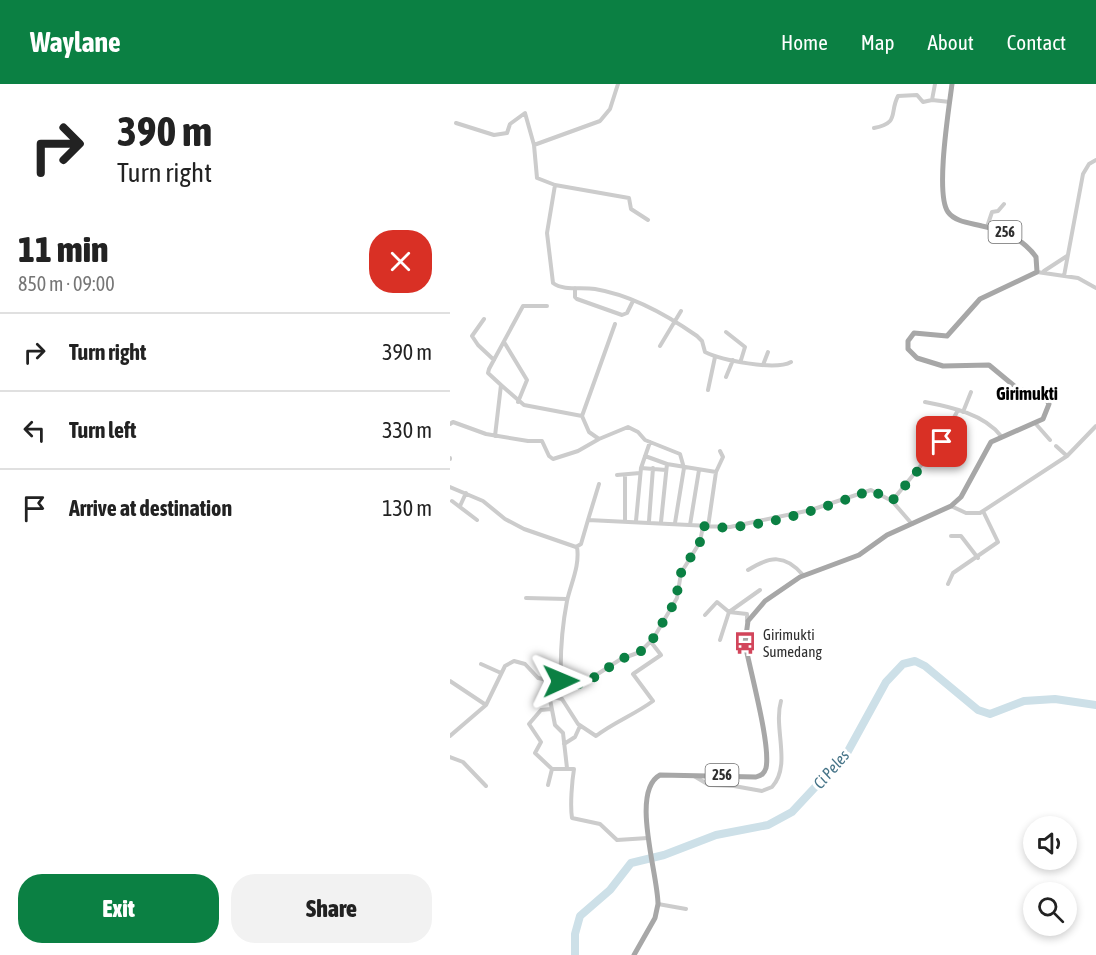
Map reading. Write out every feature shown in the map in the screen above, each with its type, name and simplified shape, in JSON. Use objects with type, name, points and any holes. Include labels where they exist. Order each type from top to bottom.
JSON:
[{"type":"main road","name":"256","points":[[952,84],[945,134],[943,186],[945,206],[957,219],[1008,234],[1026,245],[1036,257],[1040,272]]},
{"type":"main road","points":[[747,623],[760,605],[803,575],[859,555],[885,537],[951,506],[961,497],[986,448],[1001,436],[1034,423],[1047,415],[1049,404],[1044,396],[1018,388],[985,364],[952,367],[928,362],[913,355],[907,343],[916,332],[940,337],[947,336],[980,299],[1040,272]]},
{"type":"main road","name":"256","points":[[634,955],[653,921],[658,904],[645,800],[654,779],[660,775],[756,777],[765,769],[764,737],[745,643],[747,623]]},
{"type":"street","points":[[534,145],[600,121],[610,109],[618,84]]},
{"type":"street","points":[[932,100],[935,84]]},
{"type":"street","points":[[874,128],[886,126],[893,119],[897,96],[916,95],[923,102],[932,100],[950,102]]},
{"type":"street","points":[[456,123],[499,135],[507,133],[510,124],[525,112],[534,145],[537,178],[555,185],[629,198],[632,209],[648,220]]},
{"type":"street","points":[[1064,276],[1083,174],[1089,164],[1096,160]]},
{"type":"street","points":[[555,185],[547,233],[552,280],[557,286],[603,291],[633,301],[701,339],[705,352],[715,357],[741,360],[763,366],[783,366],[791,362]]},
{"type":"street","points":[[987,227],[992,212],[998,211],[1004,204]]},
{"type":"street","points":[[1040,272],[1067,256]]},
{"type":"street","points":[[1040,272],[1078,278],[1096,288]]},
{"type":"street","points":[[575,288],[574,297],[577,299],[622,315],[627,313],[633,301]]},
{"type":"street","points":[[547,306],[523,306],[488,373],[518,402],[531,407],[582,416]]},
{"type":"street","points":[[660,346],[681,311]]},
{"type":"street","points":[[484,319],[473,338],[494,360]]},
{"type":"street","points":[[599,439],[589,432],[582,416],[615,324]]},
{"type":"street","points":[[726,332],[745,347],[741,360]]},
{"type":"street","points":[[504,342],[527,380],[518,402]]},
{"type":"street","points":[[763,366],[768,352]]},
{"type":"street","points":[[708,390],[715,357]]},
{"type":"street","points":[[726,377],[733,360]]},
{"type":"street","points":[[495,436],[501,386]]},
{"type":"street","points":[[963,412],[970,392]]},
{"type":"street","points":[[925,402],[963,412],[992,425],[1001,436]]},
{"type":"street","points":[[892,501],[927,458],[936,451],[958,410]]},
{"type":"street","points":[[450,424],[455,423],[495,436],[543,441],[549,456],[556,459],[628,427],[638,432],[643,439],[680,454],[684,468],[675,524]]},
{"type":"street","points":[[1034,423],[1050,440]]},
{"type":"street","points":[[951,506],[975,514],[983,511],[1066,456],[1096,426]]},
{"type":"street","points":[[636,521],[641,470],[650,442]]},
{"type":"street","points":[[1056,446],[1066,456]]},
{"type":"street","points":[[450,736],[486,705],[506,666],[518,661],[525,664],[534,676],[583,685],[621,659],[640,652],[651,642],[675,602],[681,573],[700,542],[716,472],[722,463],[723,455],[720,452]]},
{"type":"street","points":[[645,456],[666,467]]},
{"type":"street","points":[[662,522],[666,467]]},
{"type":"street","points":[[617,475],[666,467],[716,472]]},
{"type":"street","points":[[649,521],[653,468]]},
{"type":"street","points":[[690,525],[699,470]]},
{"type":"street","points":[[625,475],[625,521]]},
{"type":"street","points":[[561,681],[561,651],[567,599],[578,564],[578,547],[599,484]]},
{"type":"street","points":[[450,487],[483,501],[505,519],[524,529],[578,547]]},
{"type":"street","points":[[588,520],[649,521],[705,527],[730,527],[768,521],[871,490],[892,501],[912,524]]},
{"type":"street","points":[[460,506],[466,493]]},
{"type":"street","points":[[452,501],[477,520]]},
{"type":"street","points":[[948,584],[953,573],[978,558],[999,541],[983,511]]},
{"type":"street","points":[[951,536],[961,537],[978,558]]},
{"type":"street","points":[[748,570],[767,560],[779,558],[792,563],[803,575]]},
{"type":"street","points":[[720,640],[729,612],[760,590]]},
{"type":"street","points":[[526,598],[567,599]]},
{"type":"street","points":[[705,615],[715,602],[729,612],[747,614],[747,623]]},
{"type":"street","points":[[548,696],[562,699],[580,726],[595,736],[614,722],[621,722],[652,701],[653,698],[633,674],[660,655],[651,642]]},
{"type":"street","points":[[481,664],[501,674]]},
{"type":"street","points":[[546,679],[555,725],[563,734],[567,768]]},
{"type":"street","points":[[450,681],[486,705]]},
{"type":"street","points":[[693,775],[709,785],[734,786],[762,791],[772,787],[781,770],[777,718],[782,701]]},
{"type":"street","points":[[551,709],[541,710],[529,724],[541,742],[535,753],[552,769],[571,768],[574,771],[571,782],[574,792],[572,818],[600,824],[617,840],[649,838]]},
{"type":"street","points":[[564,744],[575,737],[580,726]]},
{"type":"street","points":[[450,757],[462,762],[486,786]]},
{"type":"street","points":[[548,785],[552,769]]},
{"type":"street","points":[[658,904],[686,909]]},
{"type":"waterway","name":"Ci Peles","points":[[575,955],[575,934],[580,916],[610,890],[631,863],[664,855],[716,835],[768,825],[792,812],[847,753],[886,682],[903,664],[915,661],[925,666],[978,710],[990,714],[1024,701],[1055,699],[1096,705]]},
{"type":"place","name":"Girimukti Sumedang","points":[[745,643]]},
{"type":"district","name":"Girimukti","points":[[1027,393]]},
{"type":"route","points":[[561,681],[576,686],[583,685],[621,659],[640,652],[651,642],[675,602],[681,573],[700,542],[703,526],[717,528],[768,521],[811,510],[871,490],[875,490],[892,501],[942,442]]}]
